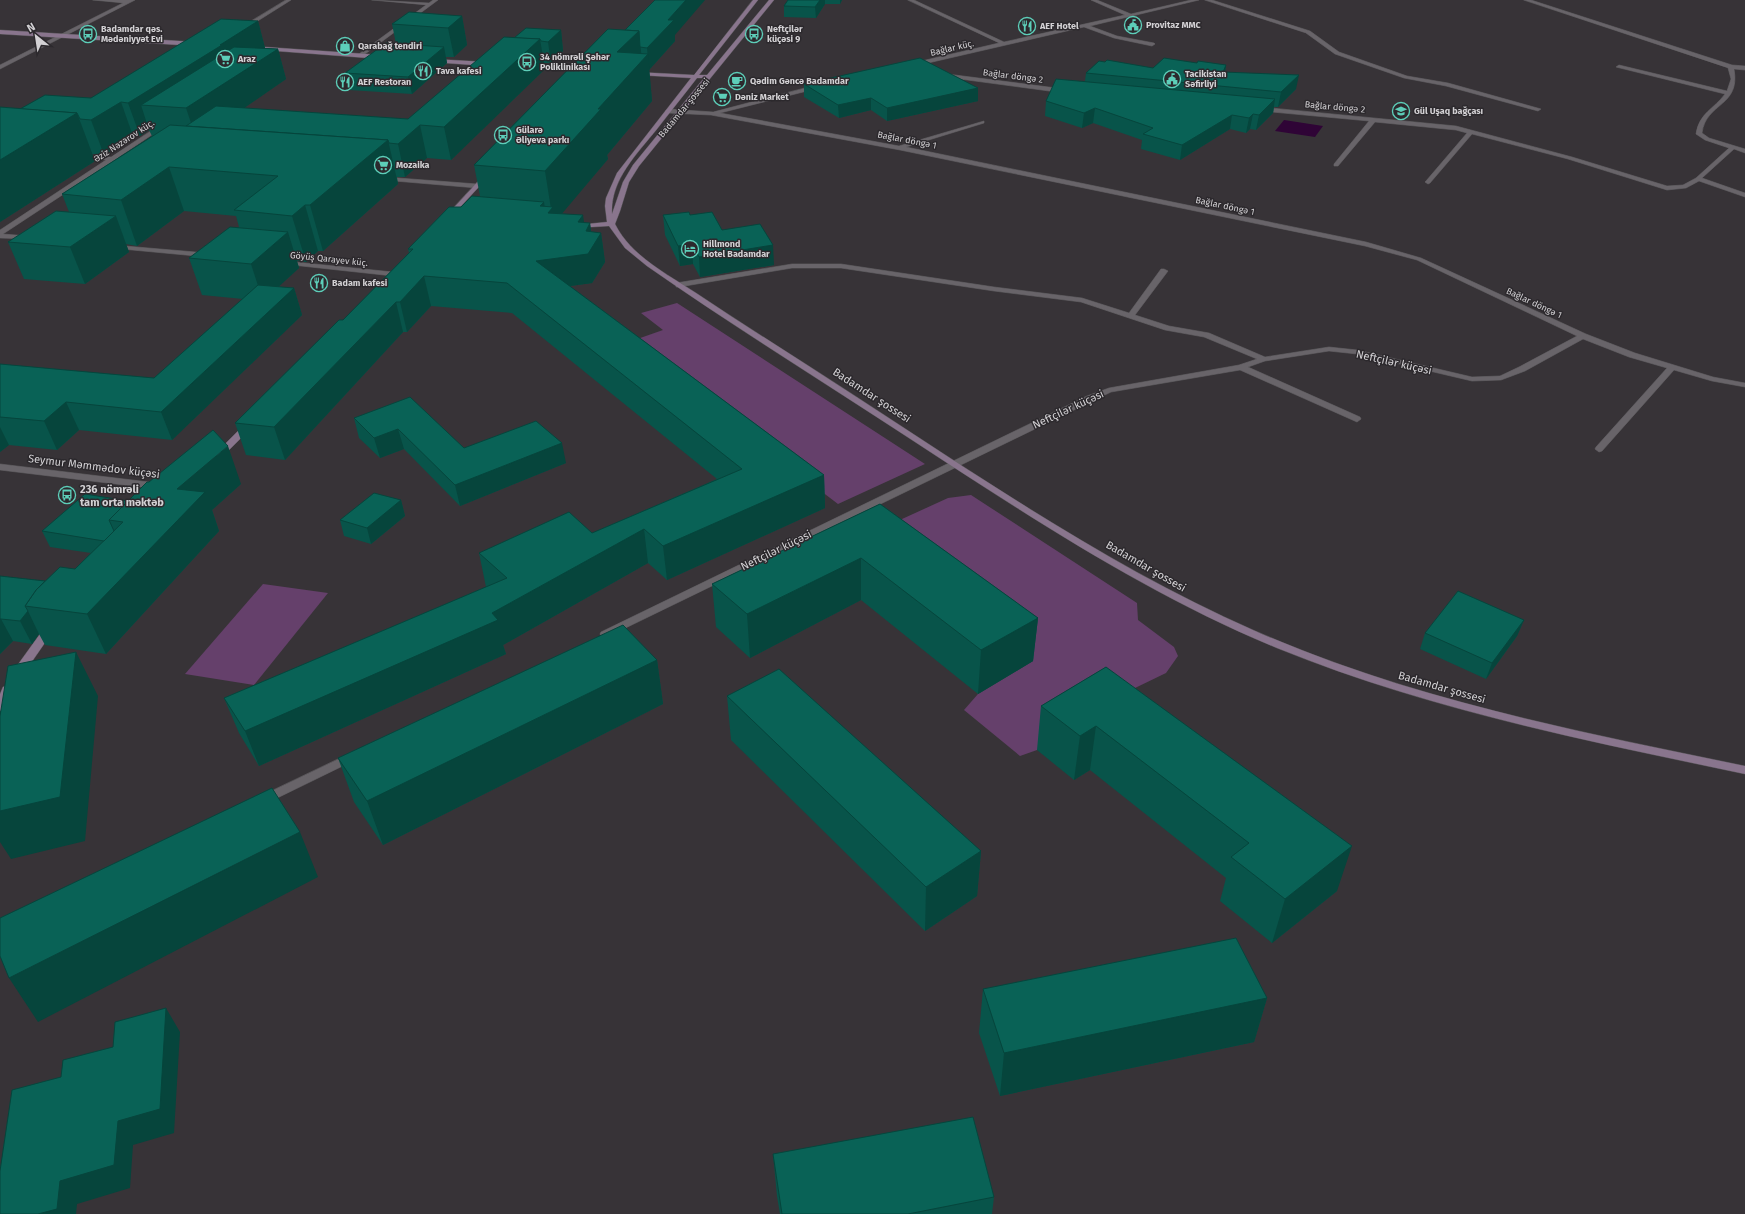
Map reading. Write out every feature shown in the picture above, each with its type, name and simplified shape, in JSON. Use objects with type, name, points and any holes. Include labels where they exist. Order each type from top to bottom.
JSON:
[{"type":"main road","name":"Badamdar şossesi","points":[[756,0],[625,164],[616,181],[608,200],[608,211],[611,224],[617,235],[628,247],[679,285],[955,463],[1014,503],[1155,586],[1200,609],[1305,655],[1356,674],[1430,697],[1514,720],[1745,770]]},
{"type":"main road","name":"Badamdar şossesi","points":[[611,224],[617,211],[626,182],[636,165],[772,0]]},
{"type":"main road","points":[[0,32],[200,44]]},
{"type":"main road","points":[[261,48],[385,57]]},
{"type":"main road","points":[[424,60],[493,64]]},
{"type":"main road","points":[[521,66],[581,73]]},
{"type":"main road","points":[[632,72],[709,77]]},
{"type":"main road","points":[[448,220],[493,169]]},
{"type":"main road","points":[[567,227],[611,224]]},
{"type":"main road","points":[[211,464],[256,417]]},
{"type":"main road","points":[[0,707],[9,686],[57,621]]},
{"type":"street","points":[[95,0],[132,1]]},
{"type":"street","points":[[235,33],[288,0]]},
{"type":"street","points":[[374,0],[430,4]]},
{"type":"street","points":[[361,55],[436,0]]},
{"type":"street","points":[[910,0],[1004,44]]},
{"type":"street","points":[[1093,0],[1130,15]]},
{"type":"street","name":"Bağlar küç.","points":[[910,66],[1197,0]]},
{"type":"street","points":[[1207,0],[1308,32],[1318,37],[1327,47],[1337,53],[1406,77],[1446,84],[1538,109]]},
{"type":"street","points":[[1526,0],[1731,67],[1745,68]]},
{"type":"street","points":[[0,67],[132,1]]},
{"type":"street","points":[[1086,26],[1116,37],[1152,44]]},
{"type":"street","points":[[265,58],[277,50]]},
{"type":"street","points":[[917,64],[928,69]]},
{"type":"street","points":[[1619,67],[1730,93]]},
{"type":"street","points":[[1731,67],[1733,74],[1730,93],[1702,120],[1698,128],[1699,134],[1707,139],[1745,151]]},
{"type":"street","name":"Bağlar döngə 2","points":[[939,74],[950,77],[1074,92]]},
{"type":"street","points":[[711,113],[823,86]]},
{"type":"street","name":"Bağlar döngə 2","points":[[1255,108],[1374,119],[1471,132],[1597,165],[1659,187],[1684,187],[1698,179],[1733,148]]},
{"type":"street","name":"Bağlar döngə 1","points":[[668,111],[711,113],[900,148],[1366,244],[1402,253],[1419,259],[1583,336],[1632,355],[1671,368],[1712,379],[1745,385]]},
{"type":"street","points":[[1336,165],[1374,119]]},
{"type":"street","name":"Əziz Nəzərov küç.","points":[[0,234],[170,121]]},
{"type":"street","points":[[900,148],[982,122]]},
{"type":"street","points":[[1428,182],[1471,132]]},
{"type":"street","points":[[74,155],[136,160]]},
{"type":"street","points":[[376,178],[477,186]]},
{"type":"street","points":[[1698,179],[1745,195]]},
{"type":"street","points":[[0,234],[38,239]]},
{"type":"street","points":[[108,246],[216,256]]},
{"type":"street","name":"Göyüş Qarayev küç.","points":[[277,262],[393,274]]},
{"type":"street","points":[[679,285],[792,266],[841,266],[994,289],[1082,300],[1168,328],[1206,335],[1264,359]]},
{"type":"street","points":[[1130,316],[1164,271]]},
{"type":"street","name":"Neftçilər küçəsi","points":[[594,639],[955,463],[1090,398],[1110,390],[1242,367],[1264,359],[1329,349],[1357,352],[1472,379],[1489,380],[1500,378],[1522,369],[1583,336]]},
{"type":"street","points":[[1242,367],[1357,418]]},
{"type":"street","points":[[1599,449],[1671,368]]},
{"type":"street","name":"Seymur Məmmədov küçəsi","points":[[0,467],[163,487]]},
{"type":"street","points":[[253,805],[358,754]]},
{"type":"shaded area","points":[[1284,120],[1323,126],[1315,137],[1275,131]]},
{"type":"shaded area","points":[[677,303],[925,464],[838,504],[626,343],[663,330],[641,313]]},
{"type":"shaded area","points":[[971,495],[1137,603],[1138,620],[1174,647],[1178,656],[1166,673],[1135,688],[1115,687],[1037,750],[1020,756],[964,710],[978,694],[1033,661],[867,535],[948,498]]},
{"type":"shaded area","points":[[263,584],[328,593],[254,685],[185,674]]},
{"type":"building","points":[[655,0],[686,0],[668,20],[674,20],[647,48],[640,47],[639,31],[625,30]]},
{"type":"building","points":[[788,0],[820,0],[815,7],[784,6]]},
{"type":"building","points":[[409,12],[462,16],[448,28],[392,24]]},
{"type":"building","points":[[221,19],[258,21],[128,103],[121,102],[91,120],[80,119],[77,113],[20,109],[45,95],[91,98]]},
{"type":"building","points":[[526,28],[561,30],[548,42],[541,41],[540,39],[514,38]]},
{"type":"building","points":[[608,29],[639,31],[617,52],[648,54],[545,171],[474,165]]},
{"type":"building","points":[[504,37],[540,39],[444,127],[420,125],[398,144],[389,143],[388,140],[186,126],[216,106],[408,119]]},
{"type":"building","points":[[386,43],[444,47],[408,77],[345,73]]},
{"type":"building","points":[[234,47],[278,49],[186,108],[141,105]]},
{"type":"building","points":[[920,58],[978,88],[887,108],[871,98],[838,105],[804,84]]},
{"type":"building","points":[[1164,58],[1197,63],[1198,61],[1226,65],[1223,72],[1299,75],[1281,92],[1086,73],[1099,61],[1105,62],[1107,60],[1153,68]]},
{"type":"building","points":[[1056,79],[1275,99],[1259,115],[1253,114],[1249,118],[1232,115],[1182,145],[1143,134],[1153,128],[1095,108],[1084,113],[1046,101]]},
{"type":"building","points":[[0,107],[77,113],[0,160]]},
{"type":"building","points":[[170,125],[388,140],[310,205],[305,205],[292,216],[234,210],[278,176],[169,167],[121,200],[62,194]]},
{"type":"building","points":[[472,196],[544,202],[540,206],[553,207],[548,213],[583,215],[578,222],[590,223],[586,231],[601,233],[588,254],[536,261],[824,475],[663,546],[644,529],[492,613],[498,620],[245,731],[224,698],[507,578],[479,553],[569,512],[592,533],[742,469],[507,283],[424,276],[400,302],[396,302],[274,427],[235,423],[339,320],[343,320],[413,249],[408,249],[449,207],[461,207]]},
{"type":"building","points":[[56,211],[116,216],[70,247],[8,242]]},
{"type":"building","points":[[689,212],[690,215],[712,212],[722,230],[760,224],[773,245],[699,257],[692,244],[678,246],[663,215]]},
{"type":"building","points":[[230,227],[288,232],[251,264],[189,258]]},
{"type":"building","points":[[258,285],[294,288],[161,412],[66,402],[44,421],[0,417],[0,364],[154,378]]},
{"type":"building","points":[[410,397],[464,448],[536,421],[562,443],[455,485],[398,429],[374,438],[354,418]]},
{"type":"building","points":[[213,430],[228,446],[177,489],[205,492],[87,614],[25,606],[36,590],[60,567],[75,569],[123,522],[109,520],[147,482],[149,482]]},
{"type":"building","points":[[374,493],[401,500],[367,528],[340,520]]},
{"type":"building","points":[[85,494],[128,501],[109,520],[114,531],[104,541],[42,531]]},
{"type":"building","points":[[880,504],[1038,618],[981,650],[861,558],[747,614],[712,584]]},
{"type":"building","points":[[0,576],[45,581],[36,590],[25,606],[28,611],[20,621],[0,619]]},
{"type":"building","points":[[1458,591],[1524,620],[1492,663],[1425,633]]},
{"type":"building","points":[[623,625],[657,660],[367,801],[338,758]]},
{"type":"building","points":[[76,652],[60,797],[0,811],[0,716],[8,666]]},
{"type":"building","points":[[1106,667],[1352,846],[1285,899],[1231,857],[1249,843],[1096,726],[1080,736],[1041,706]]},
{"type":"building","points":[[779,669],[981,851],[926,887],[727,696]]},
{"type":"building","points":[[272,788],[300,832],[9,978],[0,956],[0,918]]},
{"type":"building","points":[[1236,938],[1267,998],[1004,1053],[983,989]]},
{"type":"building","points":[[166,1008],[160,1109],[118,1121],[114,1165],[60,1181],[57,1209],[38,1214],[0,1214],[0,1171],[12,1090],[61,1077],[63,1060],[113,1047],[115,1022]]},
{"type":"building","points":[[973,1117],[994,1197],[908,1214],[782,1214],[773,1154]]},
{"type":"place","name":"Provitaz MMC","points":[[1133,25]]},
{"type":"place","name":"AEF Hotel","points":[[1027,26]]},
{"type":"place","name":"Badamdar qəs. Mədəniyyət Evi","points":[[88,34]]},
{"type":"place","name":"Neftçilər küçəsi 9","points":[[754,34]]},
{"type":"place","name":"Qarabağ tendiri","points":[[345,46]]},
{"type":"place","name":"Araz","points":[[225,59]]},
{"type":"place","name":"34 nömrəli Şəhər Poliklinikası","points":[[527,62]]},
{"type":"place","name":"Tava kafesi","points":[[423,71]]},
{"type":"place","name":"Tacikistan Səfirliyi","points":[[1172,79]]},
{"type":"place","name":"Qədim Gəncə Badamdar","points":[[737,81]]},
{"type":"place","name":"AEF Restoran","points":[[345,82]]},
{"type":"place","name":"Dəniz Market","points":[[722,97]]},
{"type":"place","name":"Gül Uşaq bağçası","points":[[1401,111]]},
{"type":"place","name":"Gülarə Əliyeva parkı","points":[[503,135]]},
{"type":"place","name":"Mozaika","points":[[383,165]]},
{"type":"place","name":"Hillmond Hotel Badamdar","points":[[690,249]]},
{"type":"place","name":"Badam kafesi","points":[[319,283]]},
{"type":"place","name":"236 nömrəli tam orta məktəb","points":[[67,495]]}]
